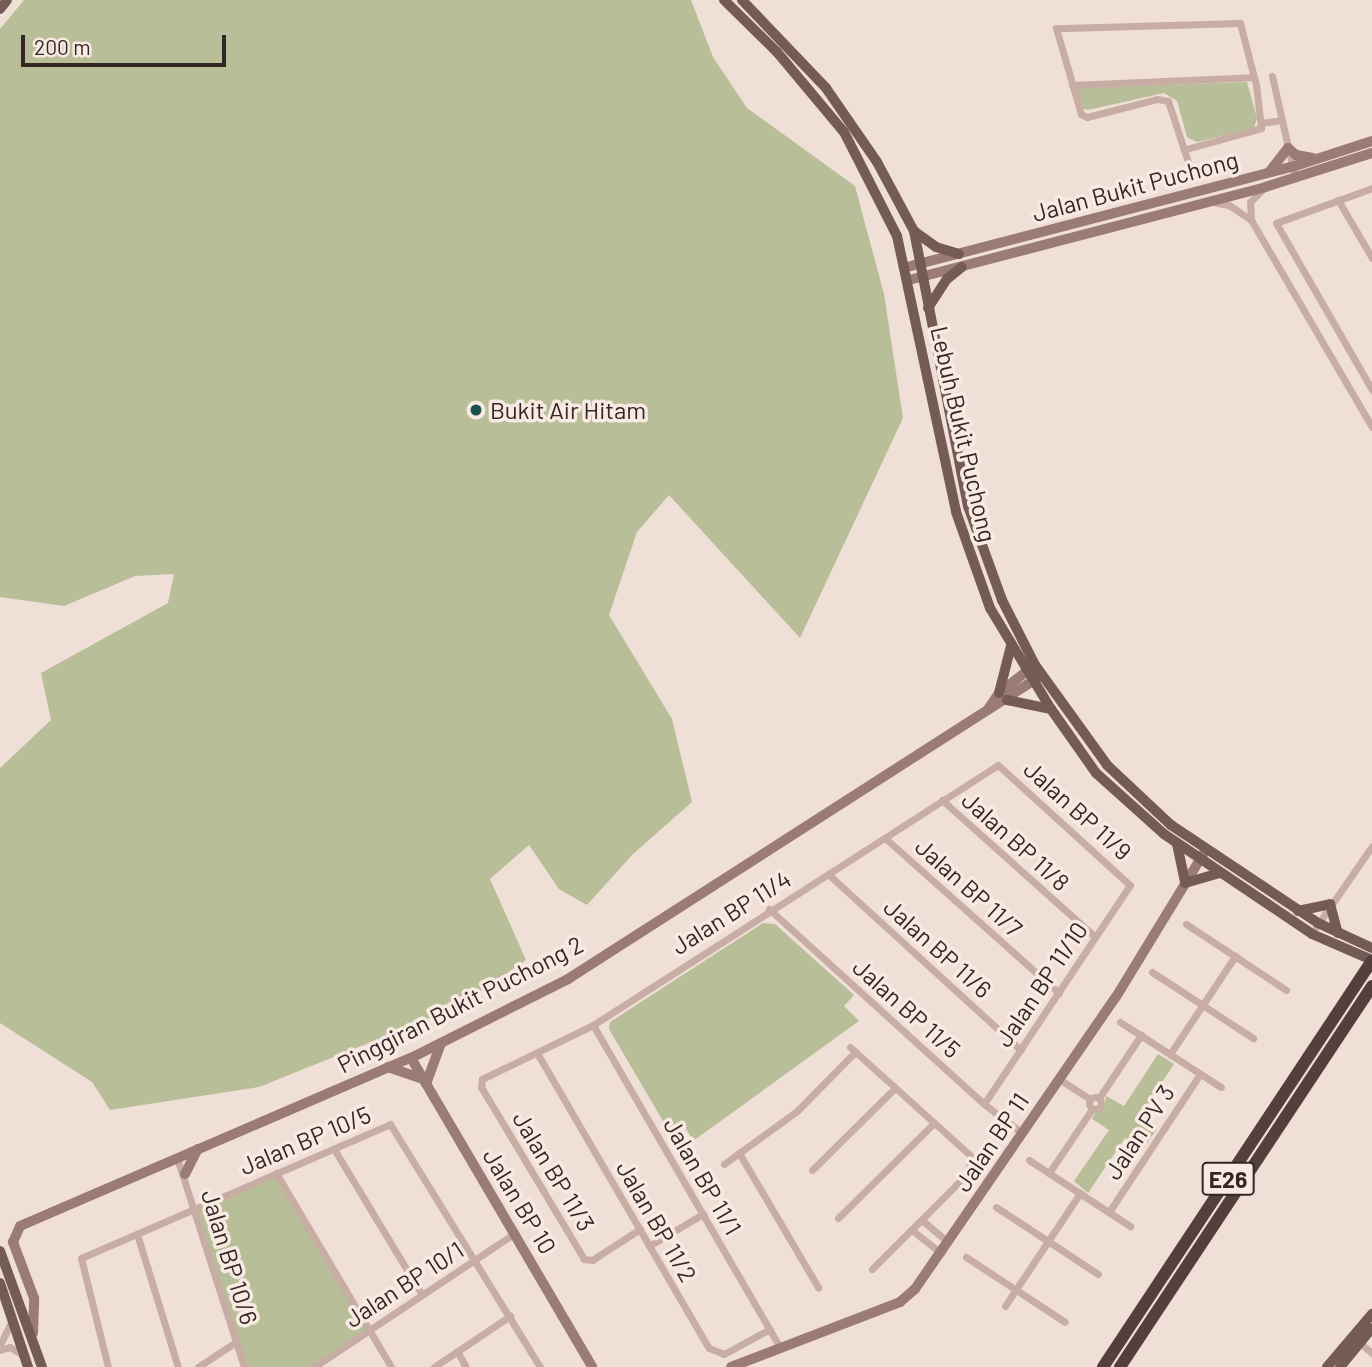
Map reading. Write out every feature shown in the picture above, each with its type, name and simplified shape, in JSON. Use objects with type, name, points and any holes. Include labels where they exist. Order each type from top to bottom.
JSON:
[{"type":"highway","name":"E26","points":[[1103,1367],[1372,961]]},
{"type":"highway","name":"E26","points":[[1120,1367],[1372,986]]},
{"type":"main road","points":[[0,9],[7,0]]},
{"type":"main road","points":[[724,0],[849,129],[897,236],[907,267]]},
{"type":"main road","points":[[742,0],[786,42],[849,129],[914,231],[936,247],[959,254]]},
{"type":"main road","points":[[914,231],[920,264]]},
{"type":"main road","name":"Lebuh Bukit Puchong","points":[[920,264],[968,506],[1002,600],[1031,668]]},
{"type":"main road","name":"Lebuh Bukit Puchong","points":[[907,267],[956,512],[990,608],[1011,646],[1107,765],[1171,825],[1298,911],[1315,928],[1338,933],[1372,948]]},
{"type":"main road","points":[[928,307],[947,279],[962,267]]},
{"type":"main road","points":[[1011,646],[1003,696],[1051,709]]},
{"type":"main road","name":"Lebuh Bukit Puchong","points":[[1038,678],[1051,709],[1096,773],[1176,843],[1199,860],[1372,961]]},
{"type":"main road","points":[[1176,843],[1184,859],[1185,883],[1221,873]]},
{"type":"main road","points":[[1298,911],[1330,904],[1338,933]]},
{"type":"main road","points":[[0,1251],[33,1333],[42,1367]]},
{"type":"main road","points":[[0,1283],[27,1363]]},
{"type":"main road","points":[[1327,1367],[1372,1314]]},
{"type":"main road","points":[[1340,1367],[1372,1328]]},
{"type":"street","points":[[1186,149],[1257,131],[1262,123],[1240,23],[1059,27],[1056,33],[1081,114],[1087,117],[1157,99],[1168,101],[1192,173]]},
{"type":"street","points":[[1272,76],[1295,178]]},
{"type":"street","points":[[1072,85],[1252,77]]},
{"type":"street","points":[[1262,123],[1282,120]]},
{"type":"street","name":"Jalan Bukit Puchong","points":[[907,267],[1292,167],[1372,141]]},
{"type":"street","points":[[1288,148],[1296,155],[1320,159]]},
{"type":"street","points":[[1267,173],[1284,158],[1288,148]]},
{"type":"street","name":"Jalan Bukit Puchong","points":[[909,280],[1265,187],[1372,153]]},
{"type":"street","points":[[1251,220],[1250,202],[1265,187]]},
{"type":"street","points":[[1372,188],[1276,223],[1372,390]]},
{"type":"street","points":[[1338,200],[1372,258]]},
{"type":"street","points":[[1211,201],[1229,205],[1251,220],[1372,427]]},
{"type":"street","points":[[1097,218],[1101,230]]},
{"type":"street","points":[[1321,339],[1336,330]]},
{"type":"street","name":"Pinggiran Bukit Puchong 2","points":[[33,1333],[34,1298],[13,1242],[20,1226],[411,1058],[568,979],[987,710],[1031,668]]},
{"type":"street","name":"Pinggiran Bukit Puchong 2","points":[[1003,696],[1038,678]]},
{"type":"street","name":"Jalan BP 11/4","points":[[481,1083],[593,1025],[769,909],[998,765]]},
{"type":"street","name":"Jalan BP 11/9","points":[[998,765],[1130,885]]},
{"type":"street","name":"Jalan BP 11/8","points":[[942,800],[1095,937]]},
{"type":"street","name":"Jalan BP 11/7","points":[[885,838],[1059,993]]},
{"type":"street","points":[[1315,928],[1372,846]]},
{"type":"street","name":"Jalan BP 11","points":[[731,1367],[900,1301],[919,1285],[1116,997],[1207,848]]},
{"type":"street","name":"Jalan BP 11/6","points":[[828,874],[1021,1050]]},
{"type":"street","name":"Jalan BP 11/10","points":[[984,1104],[1130,885]]},
{"type":"street","name":"Jalan BP 11/5","points":[[769,909],[984,1104],[1022,1133]]},
{"type":"street","points":[[1186,924],[1286,990]]},
{"type":"street","points":[[1170,1054],[1235,957]]},
{"type":"street","points":[[1152,972],[1253,1038]]},
{"type":"street","points":[[1120,1021],[1221,1087]]},
{"type":"street","name":"Jalan BP 11/1","points":[[593,1025],[780,1347]]},
{"type":"street","points":[[1092,1108],[1100,1107],[1099,1098],[1141,1035]]},
{"type":"street","points":[[388,1067],[424,1081],[441,1043]]},
{"type":"street","points":[[724,1164],[797,1111],[852,1049],[972,1157],[966,1175],[923,1221],[872,1269]]},
{"type":"street","name":"Jalan BP 11/2","points":[[537,1053],[709,1348],[724,1354],[770,1329]]},
{"type":"street","name":"Jalan BP 10","points":[[411,1058],[592,1367]]},
{"type":"street","name":"Jalan PV 3","points":[[1109,1212],[1200,1074]]},
{"type":"street","points":[[1059,1079],[1090,1099],[1099,1098]]},
{"type":"street","name":"Jalan BP 11/3","points":[[481,1083],[584,1259],[592,1260],[640,1229]]},
{"type":"street","points":[[812,1170],[895,1088]]},
{"type":"street","points":[[1049,1173],[1092,1108],[1090,1099]]},
{"type":"street","points":[[838,1218],[934,1123]]},
{"type":"street","name":"Jalan BP 10/5","points":[[108,1367],[81,1258],[393,1124],[477,1260]]},
{"type":"street","points":[[185,1174],[198,1149]]},
{"type":"street","points":[[334,1149],[422,1295]]},
{"type":"street","points":[[740,1153],[818,1287]]},
{"type":"street","name":"Jalan BP 10/6","points":[[177,1158],[185,1174],[244,1367]]},
{"type":"street","points":[[1029,1160],[1130,1226]]},
{"type":"street","points":[[276,1173],[391,1367]]},
{"type":"street","points":[[1005,1306],[1080,1193]]},
{"type":"street","points":[[996,1207],[1098,1274]]},
{"type":"street","points":[[649,1246],[703,1214]]},
{"type":"street","points":[[923,1221],[948,1242]]},
{"type":"street","points":[[913,1231],[941,1253]]},
{"type":"street","name":"Jalan BP 10/1","points":[[314,1367],[515,1233]]},
{"type":"street","points":[[137,1234],[178,1367]]},
{"type":"street","points":[[966,1257],[1065,1322]]},
{"type":"street","points":[[477,1260],[540,1367]]},
{"type":"street","points":[[433,1367],[510,1316]]},
{"type":"street","points":[[13,1318],[0,1348],[18,1350],[27,1363]]},
{"type":"street","points":[[198,1367],[236,1342]]},
{"type":"street","points":[[1360,1343],[1372,1353]]},
{"type":"street","points":[[457,1352],[466,1367]]},
{"type":"green space","points":[[24,0],[691,0],[713,57],[747,108],[855,186],[884,294],[903,418],[800,638],[669,495],[637,532],[609,615],[672,719],[692,802],[633,854],[587,905],[559,889],[529,845],[490,879],[526,960],[458,1007],[259,1087],[110,1110],[92,1082],[0,1023],[0,768],[51,720],[41,673],[168,603],[174,574],[135,576],[64,606],[0,597],[0,29]]},
{"type":"green space","points":[[1247,82],[1257,118],[1254,128],[1197,142],[1187,137],[1177,101],[1164,93],[1088,110],[1081,108],[1077,88]]},
{"type":"green space","points":[[763,923],[775,924],[854,995],[844,1006],[859,1021],[693,1141],[684,1125],[670,1133],[609,1029],[610,1022]]},
{"type":"green space","points":[[1158,1054],[1174,1064],[1139,1117],[1157,1129],[1143,1149],[1125,1138],[1088,1193],[1074,1181],[1109,1130],[1092,1119],[1094,1114],[1105,1106],[1106,1096],[1124,1106]]},
{"type":"green space","points":[[276,1173],[369,1330],[314,1367],[244,1367],[194,1208]]},
{"type":"place","name":"Bukit Air Hitam","points":[[476,410]]}]
